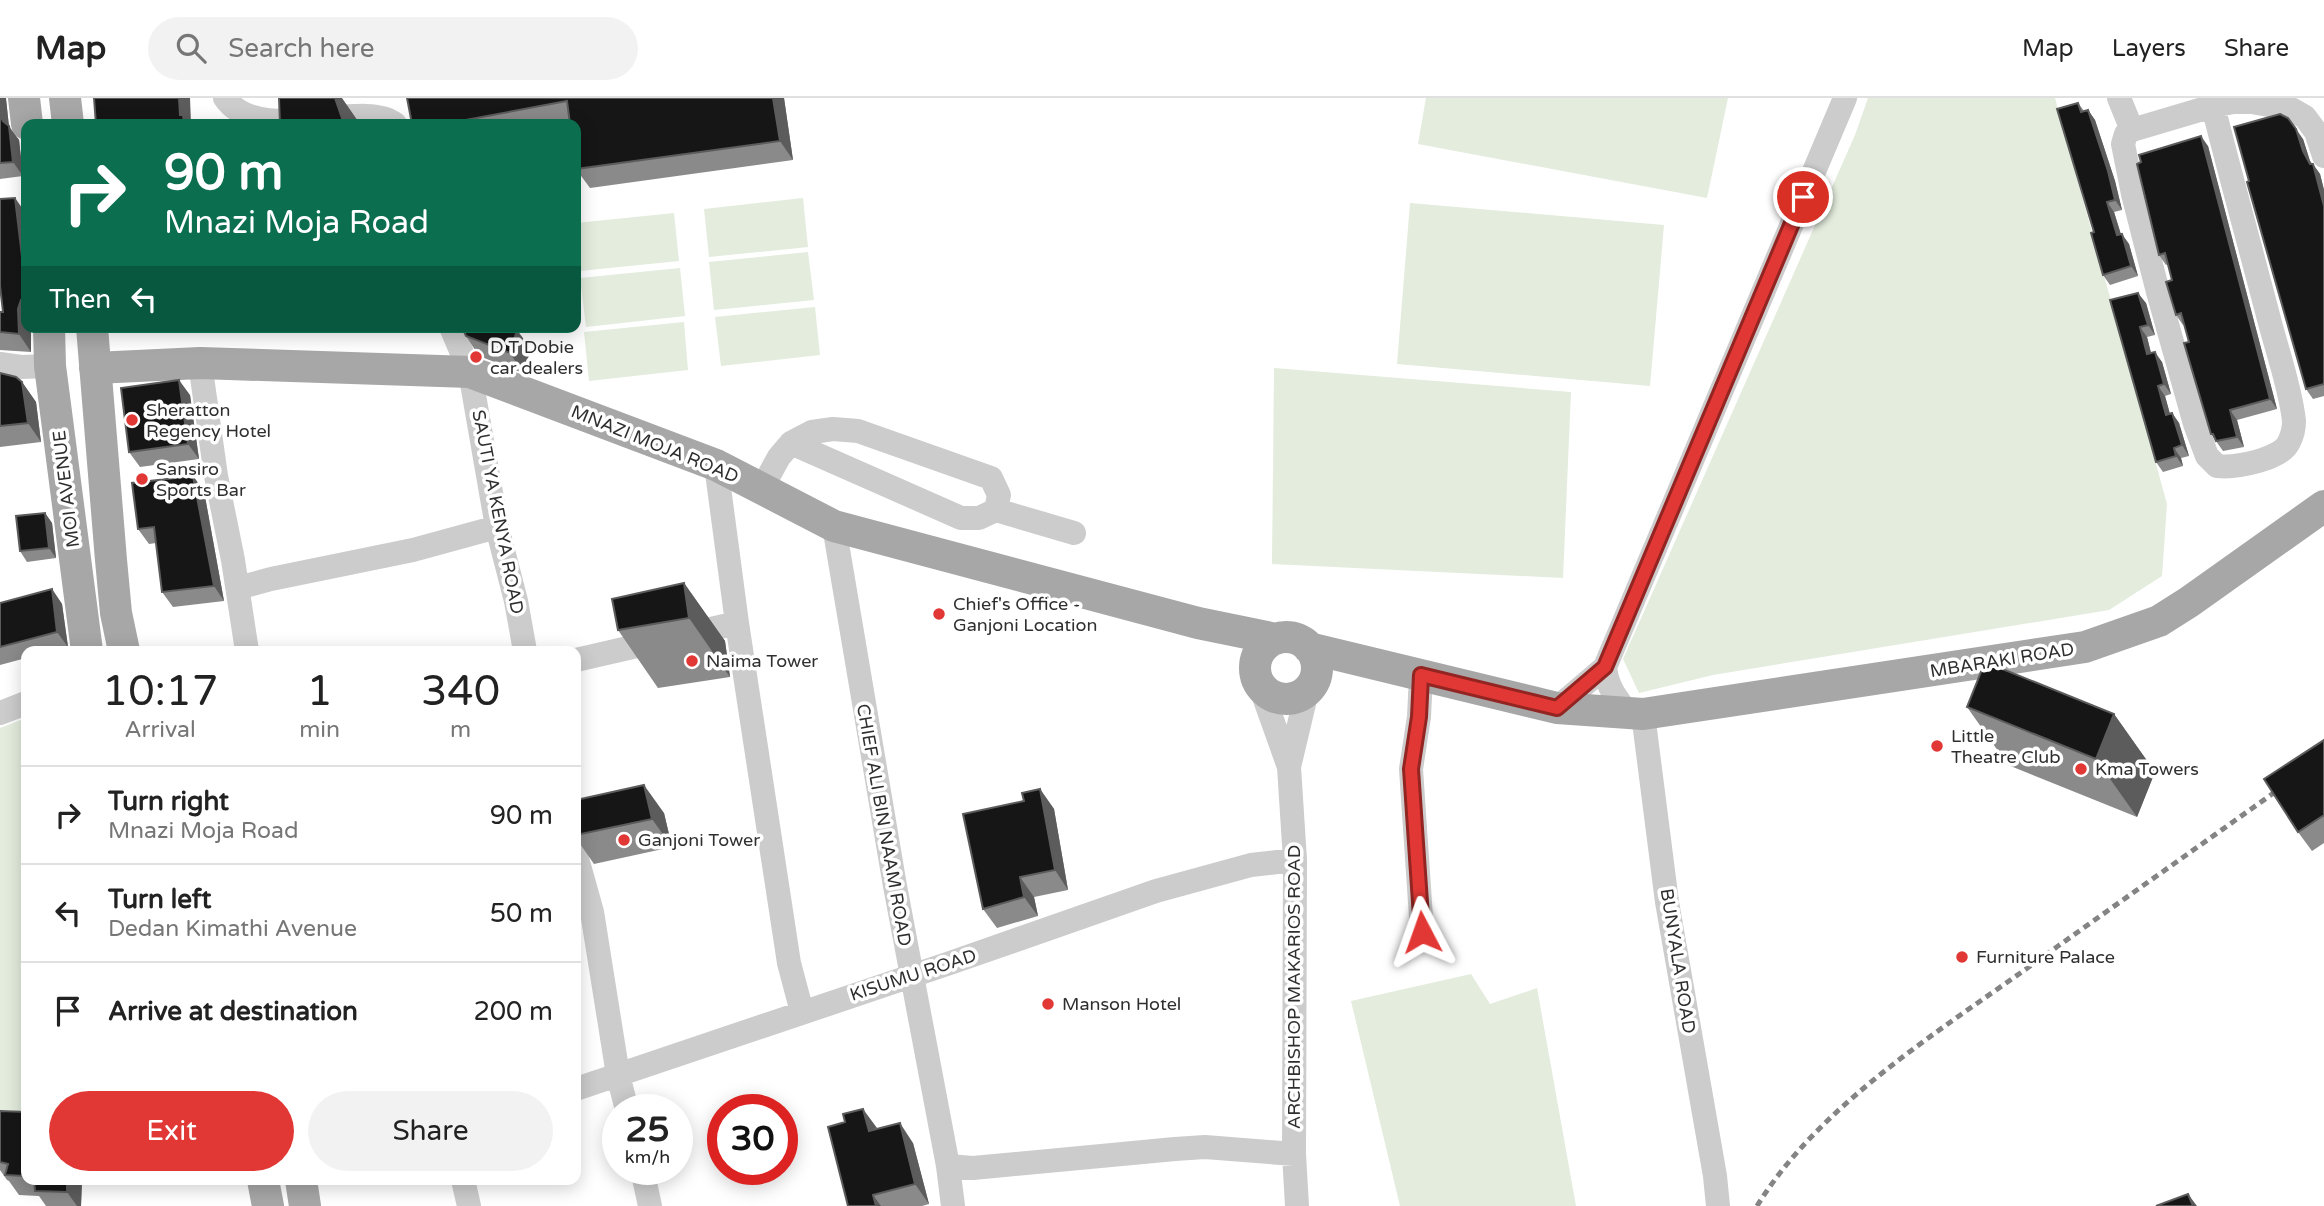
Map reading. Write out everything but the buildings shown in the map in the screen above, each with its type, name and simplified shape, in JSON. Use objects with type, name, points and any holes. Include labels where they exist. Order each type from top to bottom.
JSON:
[{"type":"main road","points":[[24,98],[26,119]]},
{"type":"main road","points":[[65,98],[67,119]]},
{"type":"main road","name":"MOI AVENUE","points":[[49,333],[50,366],[86,646]]},
{"type":"main road","name":"MOI AVENUE","points":[[92,333],[114,600],[123,646]]},
{"type":"main road","name":"MNAZI MOJA ROAD","points":[[95,368],[200,363],[470,372],[716,465],[834,526],[1198,623],[1276,639]]},
{"type":"main road","points":[[56,406],[98,401]]},
{"type":"main road","name":"MBARAKI ROAD","points":[[1636,714],[2085,647],[2159,621],[2324,506]]},
{"type":"main road","points":[[1198,623],[1257,675],[1272,696],[1281,699],[1299,696],[1310,686],[1317,671],[1315,659],[1309,648],[1300,640],[1288,637],[1276,639],[1265,645],[1258,654],[1257,675]]},
{"type":"main road","points":[[1309,648],[1557,708],[1636,714]]},
{"type":"main road","points":[[1310,686],[1409,673]]},
{"type":"main road","points":[[264,1185],[268,1206]]},
{"type":"main road","points":[[302,1185],[305,1206]]},
{"type":"street","points":[[225,98],[231,107],[248,116],[293,117],[371,112],[389,119]]},
{"type":"street","points":[[1557,708],[1605,667],[1845,98]]},
{"type":"street","points":[[2119,98],[2132,130]]},
{"type":"street","points":[[2212,102],[2294,423],[2290,440],[2284,450],[2276,455],[2227,467],[2217,466],[2207,456],[2195,424],[2133,194],[2123,144],[2126,134],[2212,102],[2243,102],[2291,108],[2305,117],[2316,132],[2324,156]]},
{"type":"street","name":"SAUTI YA KENYA ROAD","points":[[454,333],[470,372],[497,527],[524,646]]},
{"type":"street","points":[[200,363],[216,476],[246,646]]},
{"type":"street","points":[[0,364],[21,367],[50,366]]},
{"type":"street","points":[[762,488],[779,457],[791,443],[812,432],[834,429],[858,431],[992,478],[999,495],[996,509]]},
{"type":"street","points":[[791,443],[961,518],[979,518],[996,509],[1074,533]]},
{"type":"street","points":[[716,465],[737,624],[789,963],[802,1012]]},
{"type":"street","name":"CHIEF ALI BIN NAAM ROAD","points":[[834,526],[860,692],[948,1166],[953,1206]]},
{"type":"street","points":[[238,589],[271,579],[413,550],[497,527]]},
{"type":"street","points":[[581,659],[737,624]]},
{"type":"street","points":[[1605,667],[1606,681],[1612,694],[1636,714]]},
{"type":"street","points":[[1409,673],[1419,717],[1411,769],[1422,932]]},
{"type":"street","points":[[1257,675],[1289,767]]},
{"type":"street","points":[[1289,767],[1310,686]]},
{"type":"street","points":[[0,713],[21,705]]},
{"type":"street","name":"BUNYALA ROAD","points":[[1636,714],[1704,1108],[1718,1206]]},
{"type":"street","name":"ARCHBISHOP MAKARIOS ROAD","points":[[1289,767],[1295,860],[1294,1154],[1297,1206]]},
{"type":"street","name":"KISUMU ROAD","points":[[1251,865],[1294,832]]},
{"type":"street","name":"KISUMU ROAD","points":[[581,1087],[1156,891],[1251,865],[1295,860]]},
{"type":"street","points":[[581,892],[623,1094]]},
{"type":"street","points":[[948,1166],[973,1167],[1205,1147],[1294,1154]]},
{"type":"street","points":[[464,1185],[469,1206]]},
{"type":"street","points":[[645,1185],[650,1206]]},
{"type":"green space","points":[[1426,98],[1728,98],[1707,198],[1418,144]]},
{"type":"green space","points":[[1868,98],[2055,98],[2167,504],[2162,576],[2109,610],[1713,675],[1639,693],[1623,659],[1855,135]]},
{"type":"green space","points":[[803,198],[808,247],[709,257],[704,209]]},
{"type":"green space","points":[[1410,203],[1664,225],[1650,386],[1397,364]]},
{"type":"green space","points":[[674,213],[679,261],[581,271],[581,222]]},
{"type":"green space","points":[[808,252],[814,300],[714,310],[709,262]]},
{"type":"green space","points":[[680,268],[685,316],[586,327],[581,278]]},
{"type":"green space","points":[[815,307],[820,355],[721,366],[715,317]]},
{"type":"green space","points":[[684,322],[688,370],[589,381],[584,332]]},
{"type":"green space","points":[[1274,368],[1571,392],[1563,578],[1272,564]]},
{"type":"green space","points":[[21,720],[21,1126],[0,1126],[0,728]]},
{"type":"green space","points":[[1471,974],[1490,1004],[1537,988],[1576,1206],[1400,1206],[1351,1001]]},
{"type":"railway","points":[[1757,1206],[1782,1170],[1812,1136],[1880,1075],[1953,1020],[2324,757]]},
{"type":"place","name":"D T Dobie car dealers","points":[[476,357]]},
{"type":"place","name":"Sheratton Regency Hotel","points":[[132,420]]},
{"type":"place","name":"Sansiro Sports Bar","points":[[142,479]]},
{"type":"place","name":"Chief's Office - Ganjoni Location","points":[[939,614]]},
{"type":"place","name":"Naima Tower","points":[[692,661]]},
{"type":"place","name":"Little Theatre Club","points":[[1937,746]]},
{"type":"place","name":"Kma Towers","points":[[2081,769]]},
{"type":"place","name":"Ganjoni Tower","points":[[624,840]]},
{"type":"place","name":"Furniture Palace","points":[[1962,957]]},
{"type":"place","name":"Manson Hotel","points":[[1048,1004]]},
{"type":"route","points":[[1422,932],[1411,769],[1419,717],[1421,675],[1557,708],[1605,667],[1803,197]]}]
